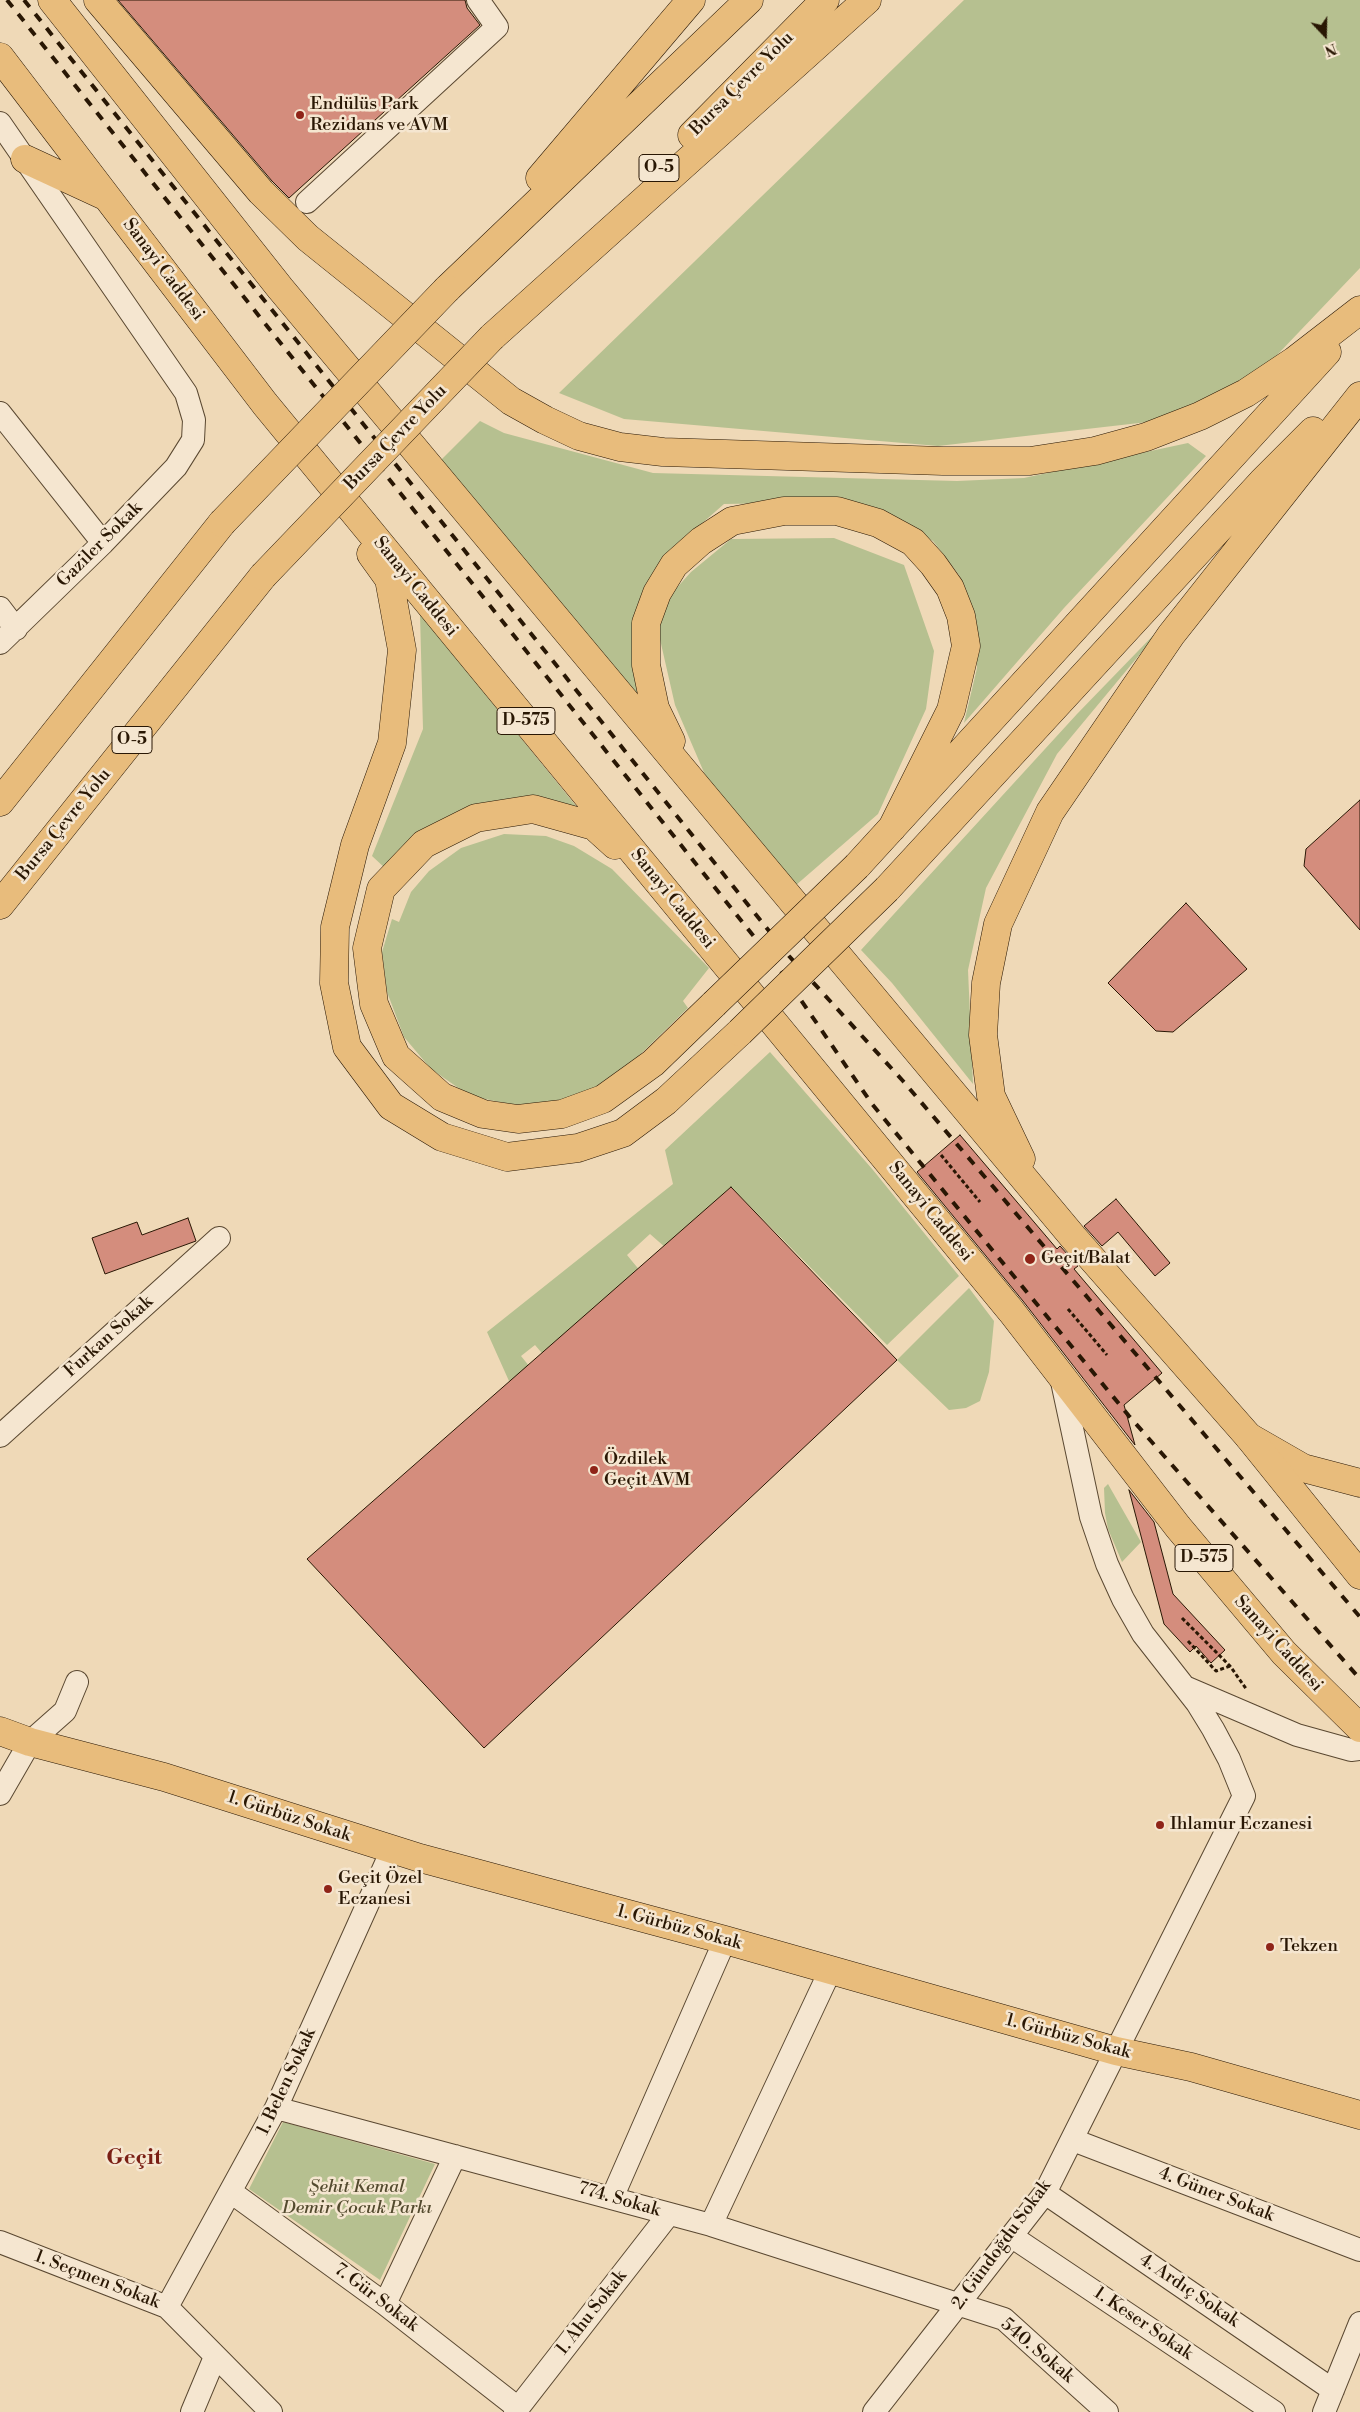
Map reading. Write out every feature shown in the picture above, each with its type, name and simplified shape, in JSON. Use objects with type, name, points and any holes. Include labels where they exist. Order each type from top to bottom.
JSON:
[{"type":"main road","points":[[52,0],[280,288],[688,779],[1073,1237],[1248,1436],[1360,1576]]},
{"type":"main road","points":[[98,0],[261,192],[308,238],[511,401],[579,436],[620,447],[663,452],[943,460],[1030,460],[1095,451],[1146,437],[1200,416],[1246,393],[1294,361],[1360,310]]},
{"type":"main road","points":[[447,289],[691,0]]},
{"type":"main road","points":[[0,802],[222,523],[447,289],[749,0]]},
{"type":"main road","name":"Bursa Çevre Yolu","points":[[0,905],[263,576],[492,337],[825,0]]},
{"type":"main road","points":[[492,337],[867,0]]},
{"type":"main road","name":"Sanayi Caddesi","points":[[0,57],[265,404],[1011,1311],[1249,1614],[1303,1674],[1360,1728]]},
{"type":"main road","points":[[9,141],[109,198]]},
{"type":"main road","points":[[674,900],[594,826],[533,809],[476,818],[424,844],[381,889],[367,948],[374,1004],[396,1056],[442,1097],[483,1114],[518,1119],[562,1114],[603,1099],[653,1063],[857,866],[1360,316]]},
{"type":"main road","points":[[265,404],[389,579],[402,650],[392,743],[355,846],[335,927],[334,984],[347,1046],[391,1106],[442,1137],[507,1156],[578,1148],[623,1133],[666,1101],[887,890],[1262,482],[1360,383]]},
{"type":"main road","points":[[1073,1237],[1017,1152],[991,1096],[982,1035],[986,983],[998,924],[1050,812],[1165,643],[1360,396]]},
{"type":"main road","points":[[688,779],[654,708],[646,665],[646,623],[657,593],[674,565],[701,541],[732,521],[784,512],[837,511],[878,523],[913,542],[933,564],[950,588],[961,616],[966,646],[951,710],[892,828]]},
{"type":"main road","points":[[1248,1436],[1303,1468],[1360,1483]]},
{"type":"main road","name":"1. Gürbüz Sokak","points":[[0,1731],[30,1742],[164,1777],[392,1850],[724,1940],[1116,2051],[1191,2067],[1360,2115]]},
{"type":"street","points":[[307,202],[497,27],[478,0]]},
{"type":"street","name":"Gaziler Sokak","points":[[8,636],[103,543],[176,467],[193,440],[194,420],[186,393],[9,141]]},
{"type":"street","points":[[0,413],[103,543]]},
{"type":"street","points":[[0,608],[8,636]]},
{"type":"street","name":"Furkan Sokak","points":[[0,1436],[219,1238]]},
{"type":"street","points":[[1061,1377],[1091,1517],[1107,1564],[1123,1599],[1143,1634],[1184,1687],[1298,1735],[1350,1750],[1360,1749]]},
{"type":"street","points":[[0,1794],[30,1742],[65,1711],[77,1682]]},
{"type":"street","name":"2. Gündoğdu Sokak","points":[[874,2412],[1045,2193],[1244,1796],[1214,1729],[1184,1687]]},
{"type":"street","name":"1. Belen Sokak","points":[[167,2307],[232,2192],[276,2108],[392,1850]]},
{"type":"street","points":[[612,2198],[724,1940]]},
{"type":"street","points":[[711,2225],[830,1971]]},
{"type":"street","name":"774. Sokak","points":[[276,2108],[711,2225],[959,2304]]},
{"type":"street","name":"4. Güner Sokak","points":[[1073,2140],[1360,2250]]},
{"type":"street","points":[[385,2304],[455,2156]]},
{"type":"street","name":"7. Gür Sokak","points":[[232,2192],[385,2304],[517,2410]]},
{"type":"street","name":"4. Ardıç Sokak","points":[[1045,2193],[1333,2390]]},
{"type":"street","name":"1. Ahu Sokak","points":[[517,2410],[669,2214]]},
{"type":"street","name":"1. Keser Sokak","points":[[1011,2236],[1274,2412]]},
{"type":"street","name":"1. Seçmen Sokak","points":[[0,2242],[167,2307],[271,2412]]},
{"type":"street","name":"540. Sokak","points":[[959,2304],[1004,2319],[1107,2412]]},
{"type":"street","points":[[1324,2412],[1360,2323]]},
{"type":"street","points":[[192,2412],[215,2357]]},
{"type":"path","points":[[941,1156],[980,1202]]},
{"type":"path","points":[[1068,1309],[1107,1356]]},
{"type":"path","points":[[1182,1618],[1218,1656]]},
{"type":"path","points":[[1188,1641],[1216,1671],[1230,1666]]},
{"type":"green space","points":[[964,0],[1360,0],[1360,268],[1259,374],[1174,419],[938,446],[624,419],[559,393]]},
{"type":"green space","points":[[480,421],[504,433],[653,473],[957,481],[1024,478],[1188,443],[1206,456],[1064,608],[964,723],[977,668],[975,622],[959,575],[933,541],[890,518],[840,502],[724,504],[674,548],[638,614],[652,749],[432,469]]},
{"type":"green space","points":[[834,538],[904,565],[934,651],[926,709],[878,814],[788,892],[706,777],[675,705],[654,613],[691,572],[731,539]]},
{"type":"green space","points":[[420,614],[581,812],[538,800],[483,803],[429,827],[386,869],[372,856],[423,729]]},
{"type":"green space","points":[[1170,618],[1057,754],[986,888],[968,970],[973,1084],[892,983],[861,950],[1077,714]]},
{"type":"green space","points":[[504,834],[546,836],[574,846],[612,869],[709,968],[683,1001],[688,1008],[615,1079],[579,1099],[525,1107],[470,1096],[431,1069],[404,1037],[387,992],[382,952],[392,919],[399,922],[411,892],[429,871],[461,848]]},
{"type":"green space","points":[[770,1052],[873,1170],[959,1276],[887,1345],[731,1187],[666,1248],[650,1234],[627,1255],[641,1272],[547,1359],[535,1345],[521,1356],[534,1372],[509,1381],[487,1332],[673,1184],[665,1150]]},
{"type":"green space","points":[[969,1288],[994,1321],[989,1372],[980,1401],[966,1408],[949,1410],[897,1360]]},
{"type":"green space","points":[[1108,1484],[1141,1542],[1122,1562],[1108,1529],[1105,1513],[1104,1488]]},
{"type":"green space","name":"Şehit Kemal Demir Çocuk Parkı","points":[[283,2122],[435,2164],[380,2280],[249,2189]]},
{"type":"building","name":"Endülüs Park Rezidans ve AVM","points":[[118,0],[465,0],[467,8],[480,25],[289,198],[272,181]]},
{"type":"building","points":[[1360,800],[1360,930],[1304,866],[1306,849]]},
{"type":"building","points":[[1186,903],[1247,969],[1173,1032],[1156,1031],[1108,983]]},
{"type":"building","points":[[960,1135],[1057,1249],[1060,1246],[1078,1266],[1074,1269],[1162,1373],[1124,1405],[1135,1445],[1023,1301],[917,1172]]},
{"type":"building","name":"Özdilek Geçit AVM","points":[[731,1187],[897,1360],[484,1748],[307,1559]]},
{"type":"building","points":[[1116,1199],[1170,1263],[1155,1276],[1118,1232],[1102,1246],[1084,1226]]},
{"type":"building","points":[[188,1218],[196,1241],[105,1274],[92,1238],[137,1222],[142,1235]]},
{"type":"building","points":[[1129,1490],[1154,1522],[1173,1594],[1225,1650],[1211,1663],[1196,1646],[1190,1652],[1164,1624]]},
{"type":"railway","points":[[7,0],[779,968],[872,1104],[1129,1416],[1360,1679]]},
{"type":"railway","points":[[24,0],[789,956],[903,1081],[1360,1617]]},
{"type":"place","name":"Endülüs Park Rezidans ve AVM","points":[[300,115]]},
{"type":"place","name":"Geçit/Balat","points":[[1030,1259]]},
{"type":"place","name":"Özdilek Geçit AVM","points":[[594,1470]]},
{"type":"place","name":"Ihlamur Eczanesi","points":[[1160,1825]]},
{"type":"place","name":"Geçit Özel Eczanesi","points":[[328,1889]]},
{"type":"place","name":"Tekzen","points":[[1270,1947]]},
{"type":"district","name":"Geçit","points":[[134,2159]]}]
